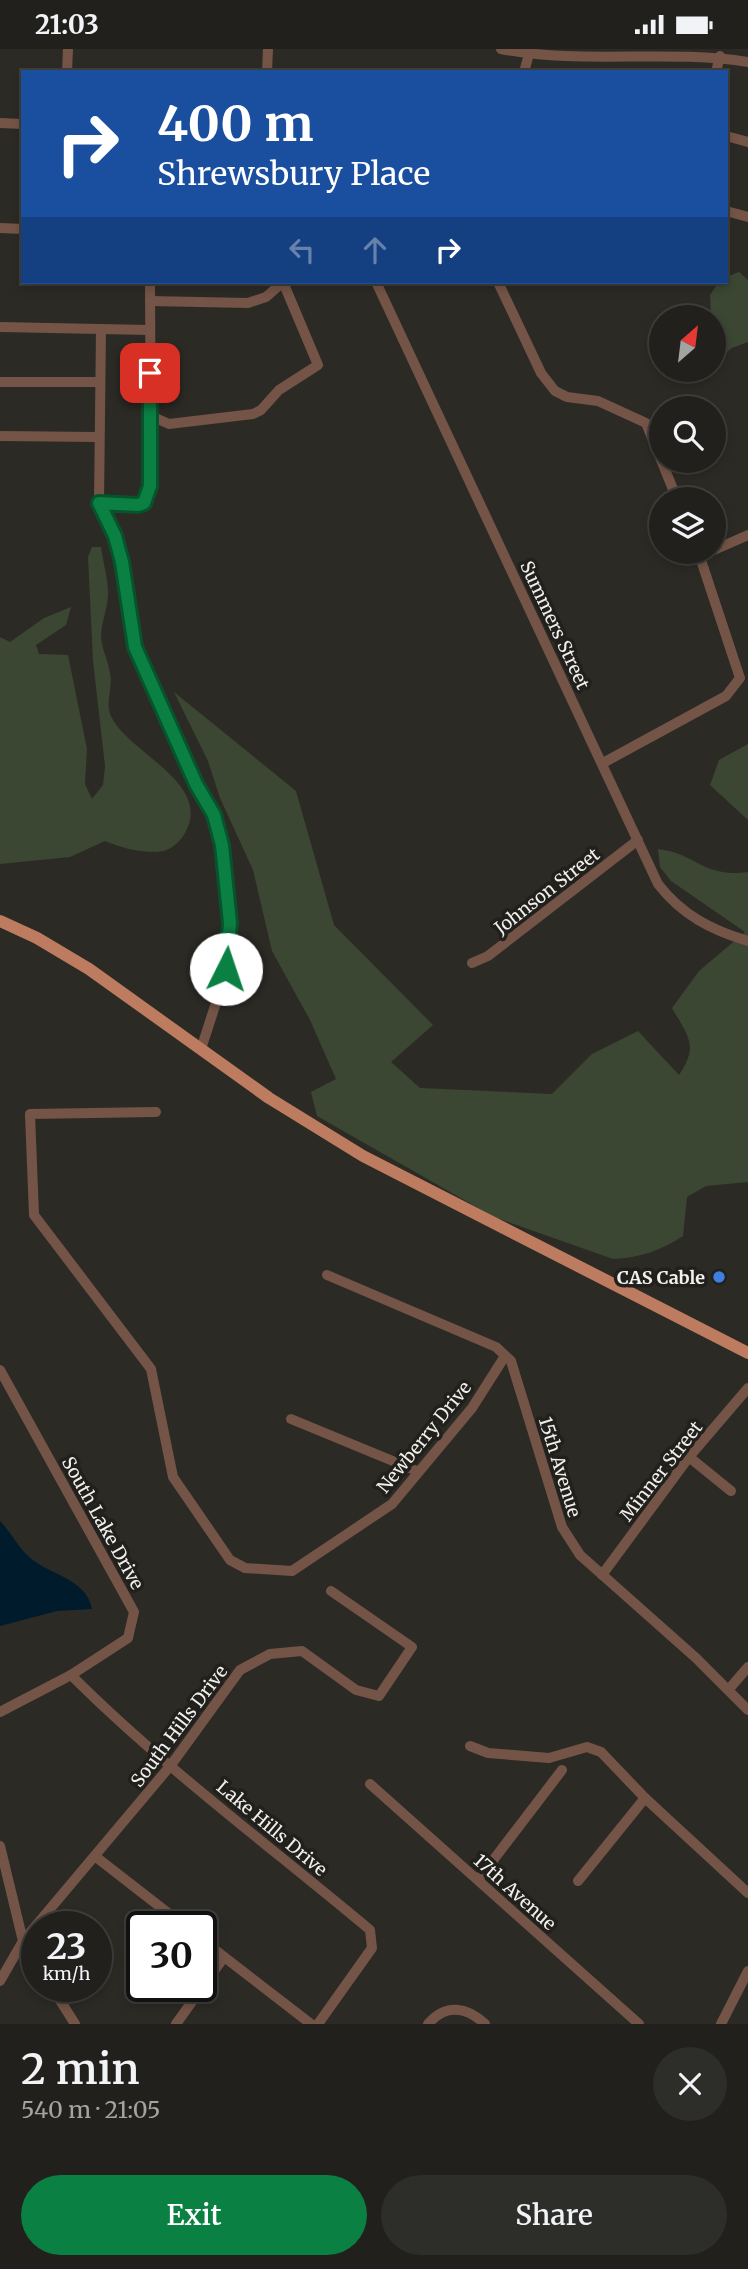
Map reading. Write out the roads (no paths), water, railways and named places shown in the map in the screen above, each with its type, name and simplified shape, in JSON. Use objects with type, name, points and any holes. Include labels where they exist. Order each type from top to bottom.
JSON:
[{"type":"main road","points":[[0,921],[37,938],[89,969],[317,1130],[748,1353]]},
{"type":"street","points":[[67,70],[68,49]]},
{"type":"street","points":[[267,70],[268,49]]},
{"type":"street","points":[[501,49],[529,54],[720,56],[748,62]]},
{"type":"street","points":[[525,70],[529,54]]},
{"type":"street","points":[[716,70],[720,56]]},
{"type":"street","points":[[0,123],[21,124]]},
{"type":"street","points":[[728,137],[748,142]]},
{"type":"street","points":[[728,212],[748,217]]},
{"type":"street","points":[[0,228],[21,229]]},
{"type":"street","points":[[99,503],[138,505],[146,498],[150,486],[150,284]]},
{"type":"street","points":[[150,301],[248,303],[266,297],[281,284]]},
{"type":"street","points":[[151,417],[169,424],[253,414],[261,410],[279,390],[318,365],[284,284]]},
{"type":"street","name":"Summers Street","points":[[377,284],[658,884],[672,903],[695,920],[748,941]]},
{"type":"street","points":[[499,284],[541,373],[555,391],[567,397],[598,401],[646,423],[672,487]]},
{"type":"street","points":[[0,327],[149,330]]},
{"type":"street","points":[[101,329],[99,503],[115,536],[122,562],[135,647],[190,771],[214,815],[222,845],[230,923],[226,969],[201,1049]]},
{"type":"street","points":[[0,382],[99,382]]},
{"type":"street","points":[[0,436],[98,437]]},
{"type":"street","points":[[726,545],[748,535]]},
{"type":"street","points":[[603,763],[726,697],[740,678],[702,564]]},
{"type":"street","name":"Johnson Street","points":[[472,963],[488,956],[638,840]]},
{"type":"street","name":"Newberry Drive","points":[[156,1112],[30,1114],[34,1215],[151,1369],[173,1478],[230,1560],[245,1568],[292,1571],[392,1504],[472,1408],[505,1356]]},
{"type":"street","points":[[327,1275],[496,1347],[505,1356]]},
{"type":"street","name":"15th Avenue","points":[[505,1356],[511,1361],[562,1527],[580,1555],[729,1689],[748,1710]]},
{"type":"street","name":"South Lake Drive","points":[[0,1370],[134,1612],[128,1637],[71,1675],[0,1711]]},
{"type":"street","name":"Minner Street","points":[[602,1575],[690,1457],[748,1388]]},
{"type":"street","points":[[291,1419],[417,1471]]},
{"type":"street","points":[[690,1457],[731,1491]]},
{"type":"street","name":"South Hills Drive","points":[[49,1911],[172,1765],[240,1670],[270,1654],[302,1651],[356,1690],[379,1696],[412,1647],[331,1591]]},
{"type":"street","points":[[729,1689],[748,1667]]},
{"type":"street","name":"Lake Hills Drive","points":[[71,1675],[130,1734],[172,1765],[370,1930],[372,1948],[318,2024]]},
{"type":"street","points":[[470,1746],[488,1753],[549,1758],[587,1747],[601,1752],[645,1798],[748,1893]]},
{"type":"street","points":[[478,1880],[562,1770]]},
{"type":"street","name":"17th Avenue","points":[[370,1784],[639,2024]]},
{"type":"street","points":[[578,1881],[645,1798]]},
{"type":"street","points":[[0,1846],[21,1933]]},
{"type":"street","points":[[96,1857],[165,1911]]},
{"type":"street","name":"South Hills Drive","points":[[0,1981],[21,1944]]},
{"type":"street","points":[[217,1952],[311,2024]]},
{"type":"street","points":[[176,2024],[224,1957]]},
{"type":"street","points":[[721,2024],[748,1971]]},
{"type":"street","points":[[61,2002],[75,2024]]},
{"type":"street","points":[[429,2024],[436,2015],[453,2009],[472,2012],[485,2024]]},
{"type":"water","points":[[0,1521],[35,1562],[82,1590],[92,1609],[57,1611],[0,1626]]},
{"type":"place","name":"CAS Cable","points":[[719,1277]]}]
